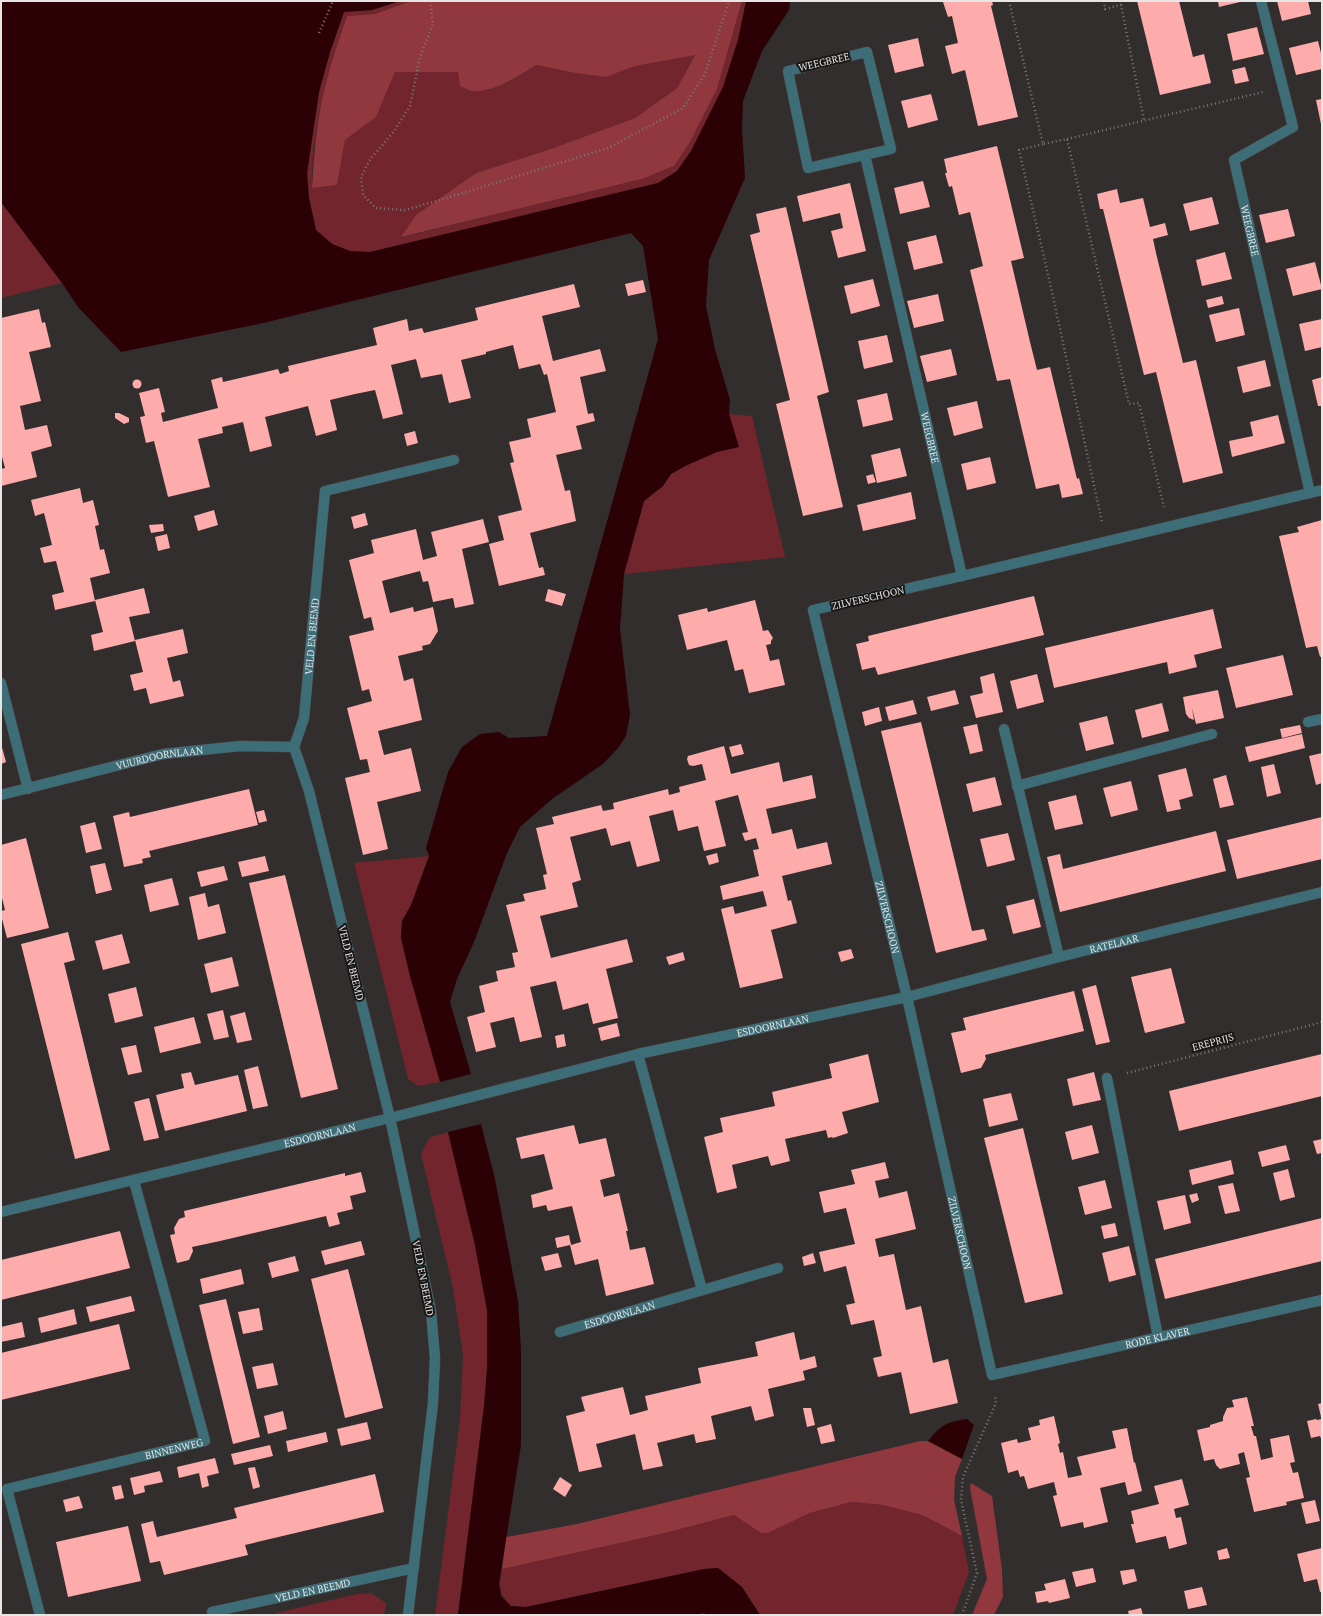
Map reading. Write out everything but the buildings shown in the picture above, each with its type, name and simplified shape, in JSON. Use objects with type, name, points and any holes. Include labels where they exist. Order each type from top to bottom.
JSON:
[{"type":"street","name":"WEEGBREE","points":[[1261,1],[1293,127],[1234,160],[1310,493]]},
{"type":"street","name":"WEEGBREE","points":[[867,52],[891,149],[865,155],[808,168],[788,71],[867,52]]},
{"type":"street","name":"WEEGBREE","points":[[865,155],[962,576]]},
{"type":"street","name":"VELD EN BEEMD","points":[[408,1615],[432,1403],[435,1358],[431,1311],[390,1118],[309,791],[294,747],[304,718],[324,491],[454,460]]},
{"type":"street","points":[[962,576],[1322,490]]},
{"type":"street","name":"ZILVERSCHOON","points":[[962,576],[813,610],[907,997],[992,1375]]},
{"type":"street","points":[[1,683],[28,789]]},
{"type":"street","points":[[1308,722],[1322,719]]},
{"type":"street","points":[[1004,729],[1059,957]]},
{"type":"street","points":[[1017,786],[1212,734]]},
{"type":"street","name":"VUURDOORNLAAN","points":[[1,795],[162,754],[240,746],[294,747]]},
{"type":"street","name":"RATELAAR","points":[[907,997],[1059,957],[1322,892]]},
{"type":"street","name":"ESDOORNLAAN","points":[[1,1212],[390,1118],[638,1054],[907,997]]},
{"type":"street","points":[[638,1054],[702,1290]]},
{"type":"street","points":[[1107,1078],[1158,1337]]},
{"type":"street","name":"BINNENWEG","points":[[40,1615],[7,1489],[205,1441],[134,1181]]},
{"type":"street","name":"ESDOORNLAAN","points":[[560,1332],[778,1268]]},
{"type":"street","name":"RODE KLAVER","points":[[992,1375],[1322,1300]]},
{"type":"street","name":"VELD EN BEEMD","points":[[212,1612],[414,1568]]},
{"type":"path","points":[[319,33],[333,1]]},
{"type":"path","points":[[430,1],[433,24],[420,57],[410,106],[395,130],[369,160],[361,177],[363,195],[376,208],[405,210],[608,148],[683,108],[705,74],[729,1]]},
{"type":"path","points":[[1009,1],[1043,144]]},
{"type":"path","points":[[1104,1],[1105,9],[1121,5],[1144,120]]},
{"type":"path","points":[[1106,542],[1050,283],[1019,150],[1283,87]]},
{"type":"path","points":[[1067,139],[1129,404],[1139,403],[1169,527]]},
{"type":"path","name":"EREPRIJS","points":[[1107,1078],[1322,1022]]},
{"type":"path","points":[[962,1615],[977,1573],[961,1500],[963,1477],[996,1404],[992,1375]]},
{"type":"shaded area","points":[[1,1],[400,1],[372,10],[344,12],[330,52],[319,92],[307,173],[309,198],[316,230],[332,244],[350,251],[370,252],[658,183],[677,171],[691,151],[723,87],[738,40],[746,1],[790,1],[789,10],[762,51],[743,101],[742,128],[745,178],[709,260],[706,306],[715,349],[730,400],[729,414],[739,447],[717,452],[685,466],[671,474],[663,486],[644,501],[624,574],[620,629],[630,715],[626,736],[618,748],[603,764],[552,799],[520,827],[507,853],[474,942],[457,979],[450,1002],[471,1074],[440,1082],[410,976],[401,938],[402,921],[411,905],[429,856],[426,848],[448,772],[462,747],[480,734],[499,732],[509,738],[547,736],[658,339],[643,246],[631,233],[259,324],[121,352],[78,307],[62,283],[1,202]]},
{"type":"shaded area","points":[[400,1],[411,1],[375,14],[347,16],[333,58],[322,100],[314,144],[312,188],[337,185],[345,140],[376,117],[395,72],[459,72],[460,86],[470,91],[481,91],[498,87],[537,65],[575,73],[606,77],[635,66],[695,54],[677,88],[635,118],[548,150],[476,173],[416,215],[402,237],[642,179],[674,166],[690,142],[717,89],[742,1],[746,1],[738,40],[723,87],[691,151],[677,171],[658,183],[370,252],[350,251],[332,244],[316,230],[309,198],[307,173],[319,92],[330,52],[344,12],[372,10]]},
{"type":"shaded area","points":[[411,1],[742,1],[717,89],[690,142],[674,166],[642,179],[401,237],[416,215],[476,173],[548,150],[635,118],[677,88],[695,55],[635,66],[606,77],[575,73],[537,65],[498,87],[481,91],[470,91],[460,86],[458,72],[395,72],[376,117],[345,140],[337,185],[312,188],[316,142],[325,86],[347,16],[375,14]]},
{"type":"shaded area","points":[[1,202],[62,283],[1,298]]},
{"type":"shaded area","points":[[729,414],[752,416],[785,557],[624,574],[644,501],[663,486],[671,474],[685,466],[717,452],[739,447]]},
{"type":"shaded area","points":[[429,856],[411,905],[402,921],[401,938],[410,976],[440,1082],[418,1086],[408,1079],[354,863]]},
{"type":"shaded area","points":[[481,1124],[495,1179],[518,1301],[521,1349],[521,1445],[499,1584],[501,1596],[511,1606],[526,1607],[704,1569],[718,1568],[742,1587],[760,1615],[708,1615],[704,1613],[693,1615],[458,1615],[484,1406],[487,1369],[487,1310],[475,1245],[448,1132]]},
{"type":"shaded area","points":[[448,1132],[475,1245],[487,1310],[487,1369],[484,1406],[458,1615],[435,1615],[460,1420],[463,1355],[453,1288],[421,1154],[430,1137]]},
{"type":"shaded area","points":[[967,1419],[974,1425],[962,1459],[928,1441],[944,1425],[954,1421]]},
{"type":"shaded area","points":[[920,1441],[928,1441],[962,1459],[955,1477],[954,1500],[962,1536],[922,1515],[883,1505],[851,1502],[810,1513],[768,1533],[761,1533],[734,1515],[661,1534],[502,1569],[506,1537],[577,1524]]},
{"type":"shaded area","points":[[971,1483],[992,1496],[1002,1570],[1003,1597],[994,1615],[972,1615],[987,1579],[970,1488]]},
{"type":"shaded area","points":[[851,1502],[883,1505],[922,1515],[962,1536],[969,1572],[953,1615],[760,1615],[742,1587],[718,1568],[704,1569],[526,1607],[511,1606],[500,1589],[502,1569],[661,1534],[734,1515],[761,1533],[768,1533],[810,1513]]},
{"type":"shaded area","points":[[371,1593],[386,1603],[384,1615],[275,1615],[276,1613],[357,1594]]}]
